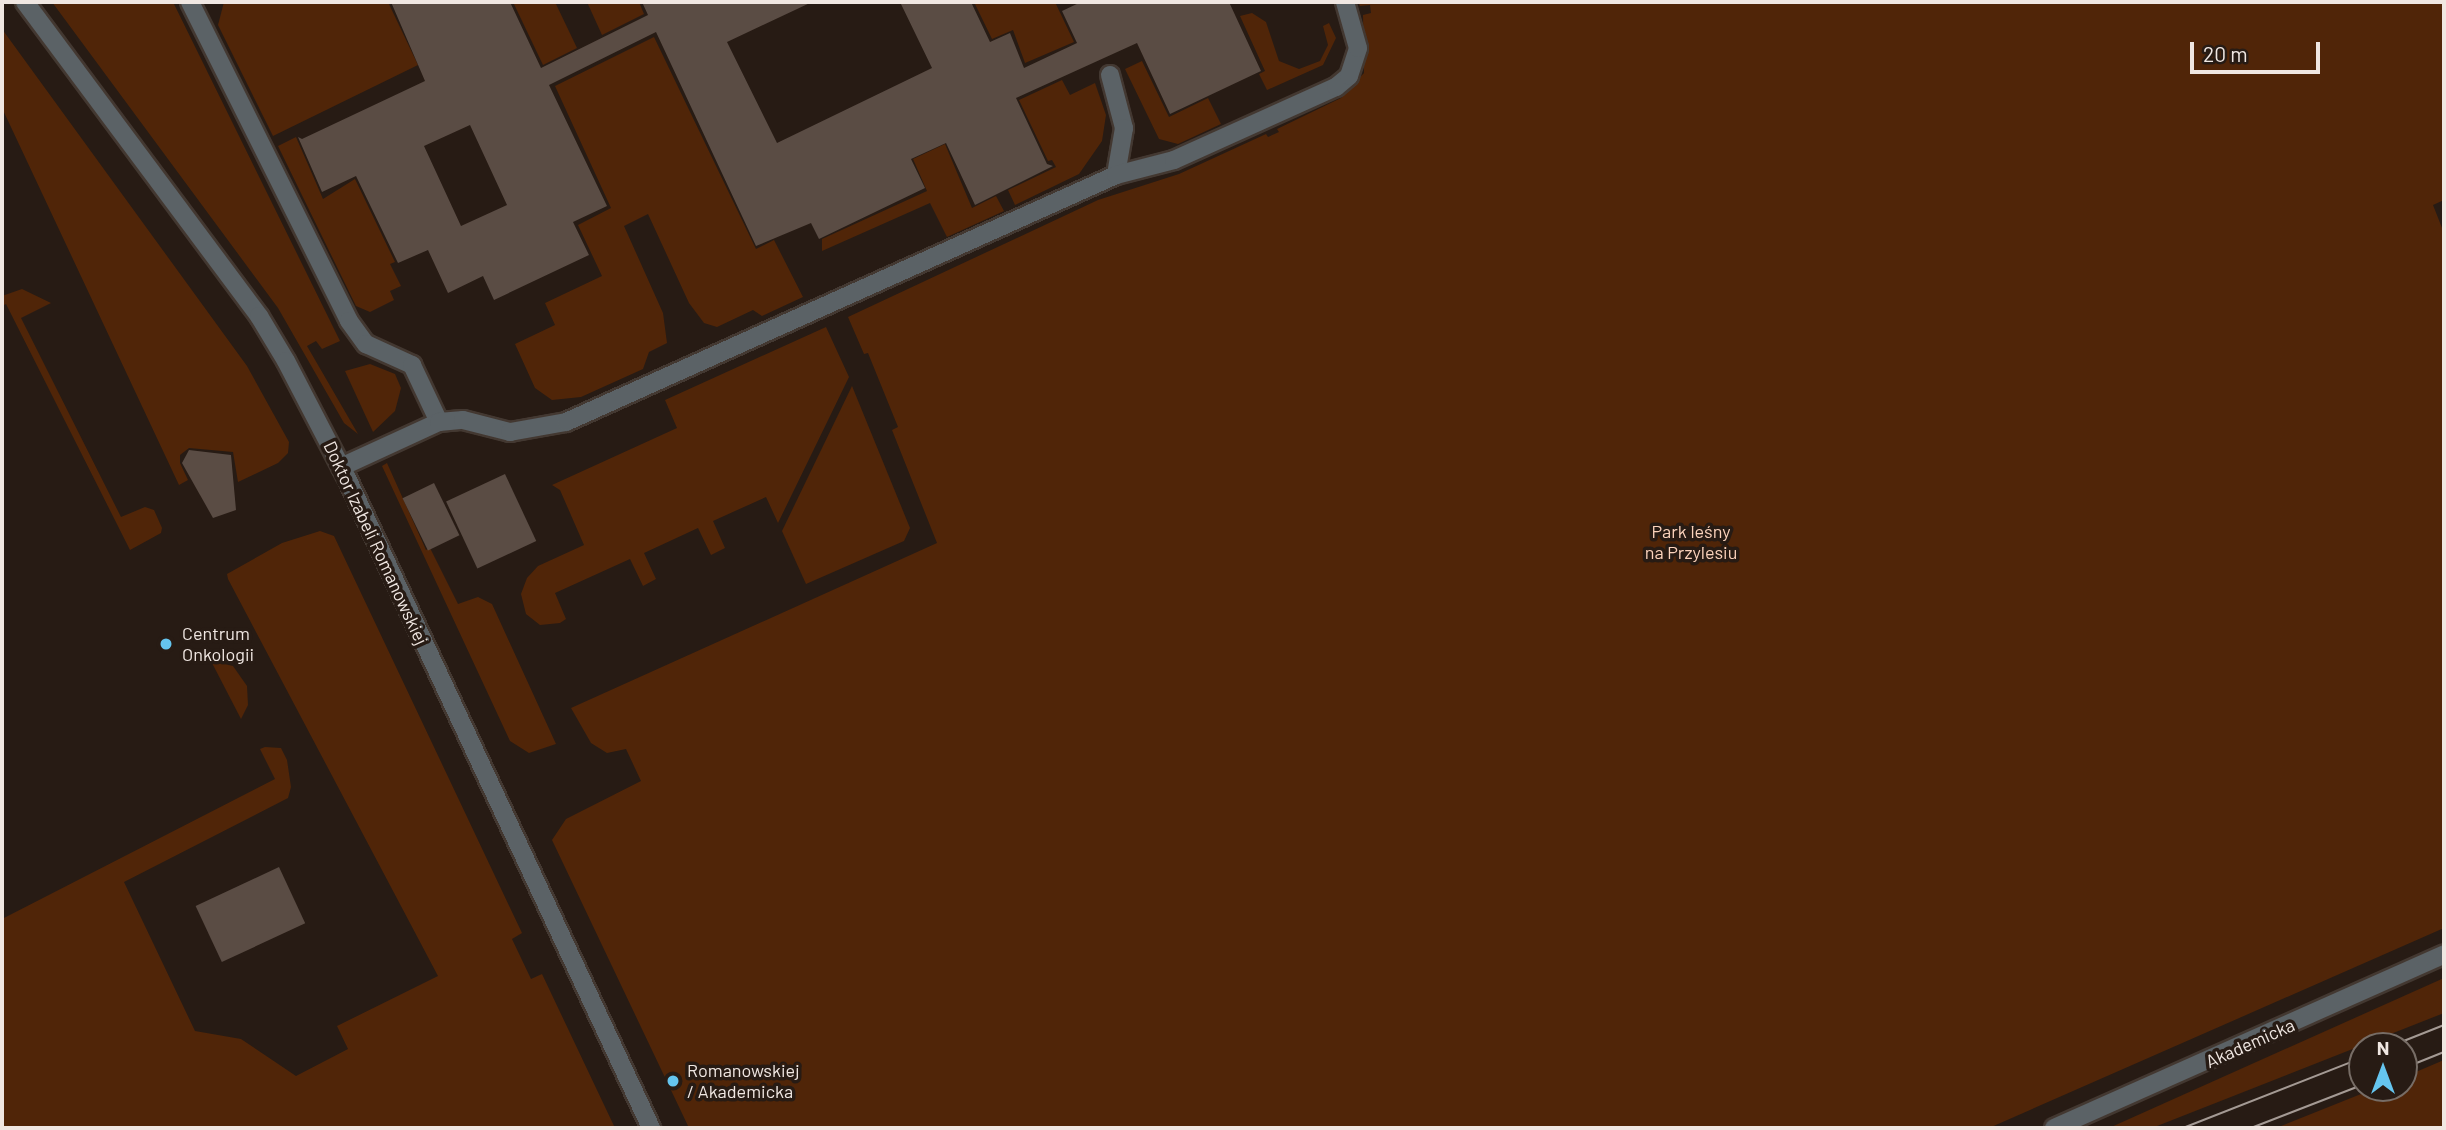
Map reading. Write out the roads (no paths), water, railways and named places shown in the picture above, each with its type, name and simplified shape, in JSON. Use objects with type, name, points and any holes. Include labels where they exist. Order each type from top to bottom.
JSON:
[{"type":"street","name":"Doktor Izabeli Romanowskiej","points":[[25,2],[259,316],[341,467],[651,1128]]},
{"type":"street","points":[[190,2],[349,321],[366,344],[412,365],[439,422]]},
{"type":"street","points":[[341,467],[439,422],[463,420],[510,432],[566,422],[1116,175],[1174,160],[1336,87],[1349,76],[1358,48],[1345,2]]},
{"type":"street","points":[[1110,75],[1124,128],[1116,175]]},
{"type":"street","name":"Akademicka","points":[[2054,1128],[2444,954]]},
{"type":"tram line","points":[[2418,1035],[2444,1025]]},
{"type":"tram line","points":[[2418,1062],[2444,1052]]},
{"type":"tram line","points":[[2183,1128],[2348,1063]]},
{"type":"tram line","points":[[2251,1128],[2348,1090]]},
{"type":"place","name":"Centrum Onkologii","points":[[166,644]]},
{"type":"place","name":"Romanowskiej / Akademicka","points":[[673,1081]]},
{"type":"park label","name":"Park leśny na Przylesiu","points":[[1691,542]]}]
